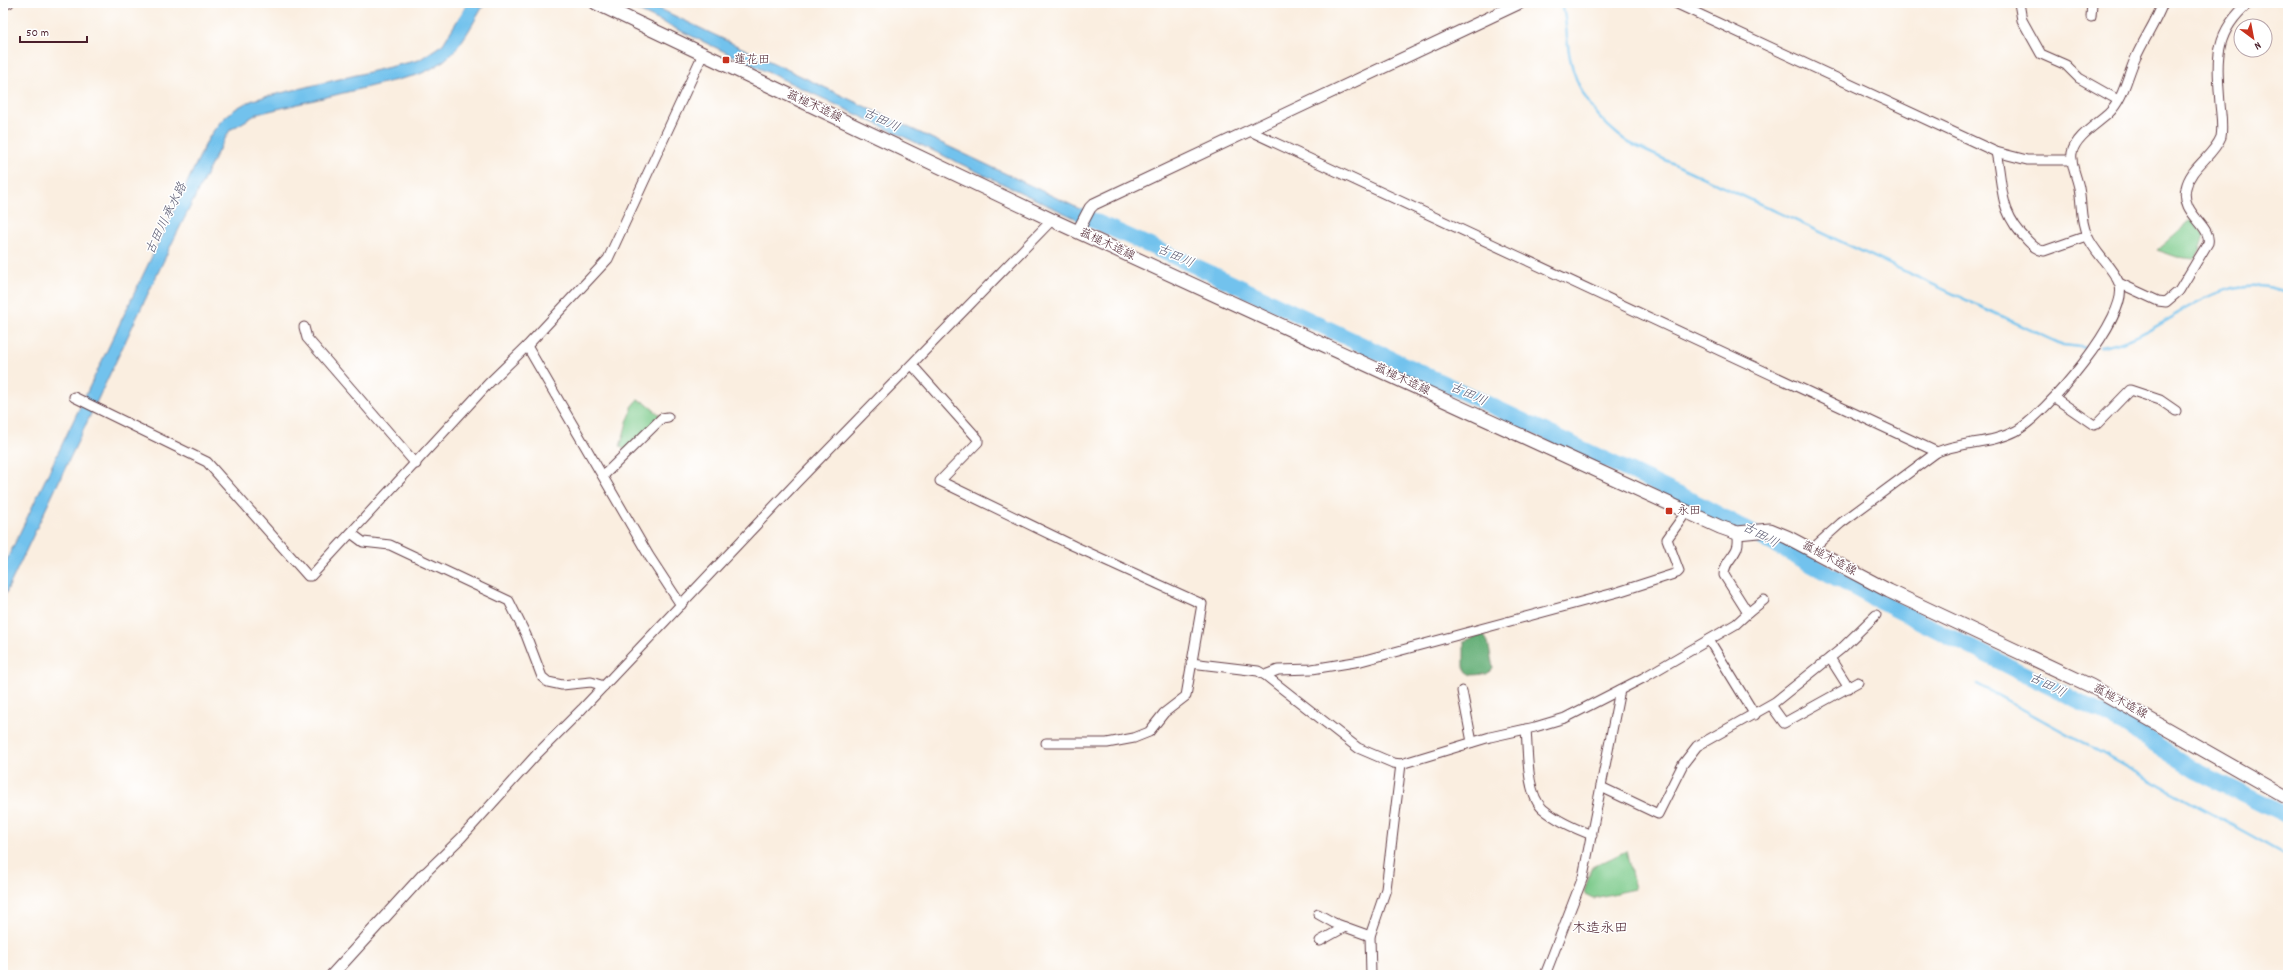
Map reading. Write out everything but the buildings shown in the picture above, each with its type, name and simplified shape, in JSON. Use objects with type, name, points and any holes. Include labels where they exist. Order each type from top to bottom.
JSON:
[{"type":"main road","name":"菰槌木造線","points":[[596,3],[1052,220],[1079,228],[1687,511],[1738,533],[1763,530],[1776,532],[1889,591],[2091,686],[2288,798]]},
{"type":"street","points":[[3,5],[9,3]]},
{"type":"street","points":[[1079,228],[1090,208],[1520,3]]},
{"type":"street","points":[[1675,3],[1996,152],[2028,160],[2072,160]]},
{"type":"street","points":[[2019,3],[2022,20],[2041,54],[2066,65],[2079,78],[2118,100]]},
{"type":"street","points":[[2091,17],[2092,3]]},
{"type":"street","points":[[2162,3],[2136,57],[2118,100],[2109,113],[2075,146],[2072,160],[2079,187],[2081,213],[2087,236],[2119,283],[2158,301],[2166,302],[2179,291],[2208,243],[2208,236],[2187,207],[2185,192],[2192,173],[2215,149],[2221,138],[2220,47],[2224,32],[2231,20],[2249,3]]},
{"type":"street","points":[[74,396],[207,462],[308,576],[311,576],[416,464],[488,384],[527,346],[591,279],[613,252],[703,54]]},
{"type":"street","points":[[1250,131],[1937,452]]},
{"type":"street","points":[[1996,152],[2004,207],[2018,230],[2037,249],[2044,251],[2087,236]]},
{"type":"street","points":[[332,975],[424,874],[461,838],[537,754],[604,686],[797,482],[1052,220]]},
{"type":"street","points":[[1811,550],[1830,532],[1937,452],[2009,434],[2033,419],[2055,398],[2106,329],[2119,300],[2119,283]]},
{"type":"street","points":[[304,327],[307,338],[416,464]]},
{"type":"street","points":[[527,346],[649,556],[681,604]]},
{"type":"street","points":[[912,365],[978,439],[978,442],[970,451],[940,481],[1074,546],[1202,604],[1186,696],[1164,714],[1149,732],[1134,738],[1107,743],[1046,743]]},
{"type":"street","points":[[2055,398],[2094,425],[2097,424],[2130,390],[2160,400],[2176,411]]},
{"type":"street","points":[[603,476],[662,418],[668,417]]},
{"type":"street","points":[[1265,675],[1278,670],[1312,669],[1361,661],[1618,592],[1677,573],[1679,571],[1667,539],[1687,511]]},
{"type":"street","points":[[351,532],[364,542],[390,545],[509,601],[526,635],[542,676],[548,682],[562,685],[591,682],[604,686]]},
{"type":"street","points":[[1738,533],[1738,548],[1727,565],[1724,575],[1748,613]]},
{"type":"street","points":[[1191,663],[1258,671],[1358,748],[1393,763],[1401,764],[1472,742],[1565,718],[1620,690],[1736,624],[1764,600]]},
{"type":"street","points":[[1601,787],[1658,814],[1683,764],[1697,746],[1771,705],[1830,658],[1876,615]]},
{"type":"street","points":[[1709,640],[1755,715]]},
{"type":"street","points":[[1830,658],[1849,688]]},
{"type":"street","points":[[1771,705],[1784,723],[1858,682]]},
{"type":"street","points":[[1545,975],[1583,877],[1620,690]]},
{"type":"street","points":[[1462,691],[1472,742]]},
{"type":"street","points":[[1526,729],[1529,771],[1540,806],[1572,826],[1592,835]]},
{"type":"street","points":[[1371,975],[1370,936],[1386,889],[1401,764]]},
{"type":"street","points":[[1318,914],[1345,927],[1370,936]]},
{"type":"street","points":[[1320,941],[1345,927]]},
{"type":"green space","points":[[2191,220],[2205,235],[2200,251],[2194,259],[2177,257],[2157,250]]},
{"type":"green space","points":[[637,400],[644,402],[660,415],[626,451],[620,446],[631,413],[631,407]]},
{"type":"green space","points":[[1483,634],[1488,642],[1493,668],[1487,674],[1472,675],[1467,672],[1464,667],[1464,641]]},
{"type":"green space","points":[[1626,851],[1635,889],[1594,898],[1584,893],[1591,868]]},
{"type":"water","points":[[468,3],[485,3],[458,46],[450,55],[430,69],[417,75],[257,114],[230,130],[174,239],[3,599],[3,568],[207,141],[216,127],[234,110],[256,99],[419,60],[443,44]]},
{"type":"water","points":[[622,3],[647,3],[1105,221],[1100,230]]},
{"type":"waterway","points":[[1562,3],[1570,58],[1578,84],[1599,117],[1629,143],[2063,345],[2088,348]]},
{"type":"waterway","name":"古田川","points":[[1083,216],[1206,271],[1701,505],[1871,597],[2124,724],[2196,771],[2288,816]]},
{"type":"waterway","points":[[2100,347],[2124,341],[2147,331],[2191,305],[2214,294],[2237,287],[2261,286],[2288,293]]},
{"type":"waterway","points":[[1977,684],[2288,856]]},
{"type":"place","name":"蓮花田","points":[[726,60]]},
{"type":"place","name":"永田","points":[[1669,511]]},
{"type":"district","name":"木造永田","points":[[1600,929]]},
{"type":"water label","name":"古田川承水路","points":[[167,219]]}]
